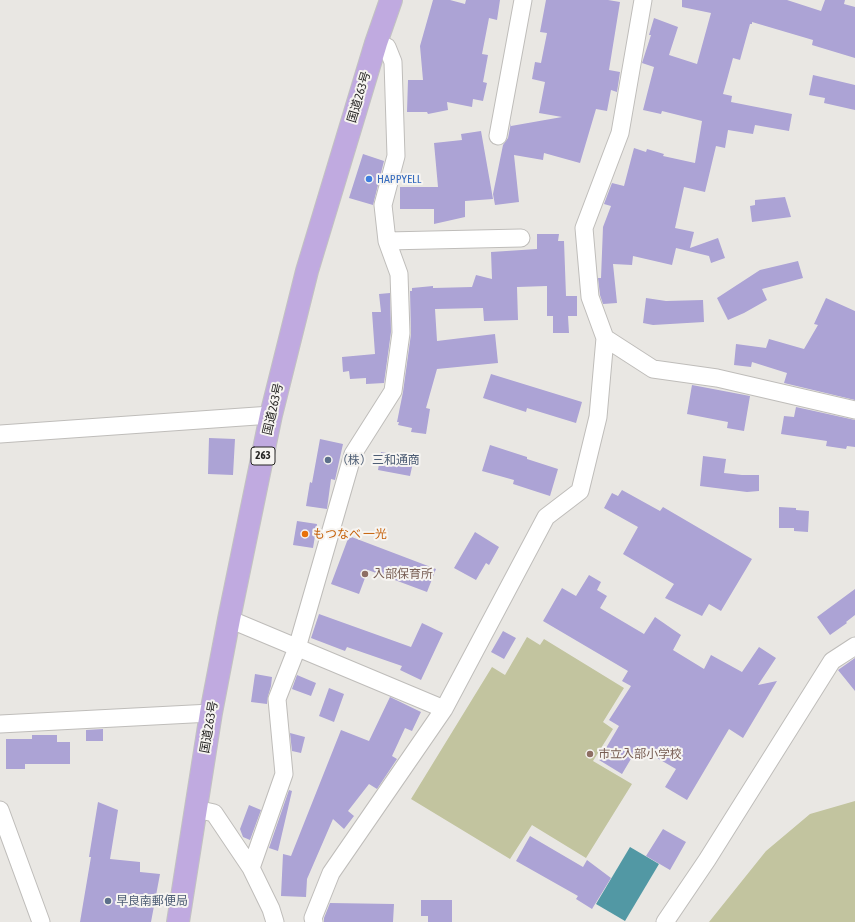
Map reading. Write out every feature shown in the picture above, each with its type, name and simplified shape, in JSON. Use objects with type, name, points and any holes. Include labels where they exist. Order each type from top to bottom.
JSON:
[{"type":"highway","name":"国道263号","points":[[178,922],[211,713],[271,415],[307,271],[376,43],[391,0]]},
{"type":"street","points":[[498,136],[523,0]]},
{"type":"street","points":[[314,922],[314,918],[331,873],[444,709],[546,517],[580,491],[598,417],[605,338],[590,297],[584,228],[620,133],[642,0]]},
{"type":"street","points":[[251,868],[284,774],[277,699],[297,648],[353,454],[393,392],[401,333],[399,274],[387,241],[383,205],[396,156],[393,62],[387,47],[376,43]]},
{"type":"street","points":[[387,241],[521,238]]},
{"type":"street","points":[[605,338],[653,369],[717,378],[855,410]]},
{"type":"street","points":[[0,434],[271,415]]},
{"type":"street","points":[[229,619],[444,709]]},
{"type":"street","points":[[665,922],[708,860],[832,661],[855,646]]},
{"type":"street","points":[[0,724],[211,713]]},
{"type":"street","points":[[196,809],[214,813],[251,868],[271,909],[275,922]]},
{"type":"street","points":[[0,810],[41,922]]},
{"type":"green space","points":[[527,637],[540,645],[544,639],[624,688],[603,722],[613,729],[593,761],[632,784],[586,858],[532,825],[510,859],[411,799],[492,667],[505,675]]},
{"type":"green space","points":[[855,801],[855,922],[709,922],[766,851],[810,814]]},
{"type":"water","points":[[630,847],[659,864],[625,921],[596,904]]},
{"type":"building","points":[[433,0],[450,0],[465,4],[466,0],[500,0],[497,20],[489,18],[482,54],[488,55],[483,82],[487,83],[483,101],[473,99],[472,107],[447,102],[448,110],[428,114],[427,112],[407,112],[408,80],[423,80],[420,46]]},
{"type":"building","points":[[546,0],[608,0],[620,2],[609,70],[620,72],[617,92],[611,90],[607,111],[596,109],[580,163],[544,153],[543,160],[514,155],[519,202],[495,205],[493,194],[503,145],[508,138],[511,123],[511,126],[562,117],[539,113],[545,82],[532,79],[535,62],[541,63],[547,33],[540,32]]},
{"type":"building","points":[[682,0],[787,0],[821,11],[825,0],[845,0],[844,4],[855,7],[855,58],[812,45],[813,40],[752,22],[752,24],[750,24],[740,60],[733,58],[723,94],[732,96],[731,102],[792,114],[789,131],[755,125],[753,134],[728,130],[725,148],[716,146],[705,192],[684,187],[675,228],[694,232],[690,248],[718,238],[725,258],[711,263],[709,256],[676,248],[672,265],[633,256],[632,265],[613,264],[617,303],[603,304],[600,295],[598,278],[601,278],[603,227],[611,206],[604,204],[612,183],[624,186],[634,148],[646,152],[647,149],[664,154],[663,156],[695,163],[702,121],[662,111],[661,114],[643,110],[654,67],[642,63],[651,35],[649,35],[654,18],[678,27],[669,55],[697,64],[711,13],[682,7]]},
{"type":"building","points":[[813,75],[855,85],[855,110],[824,103],[825,98],[809,95]]},
{"type":"building","points":[[481,131],[493,199],[465,201],[465,217],[434,224],[434,209],[400,209],[400,187],[438,187],[434,143],[462,140],[461,134]]},
{"type":"building","name":"HAPPYELL","points":[[363,154],[384,161],[373,205],[349,198]]},
{"type":"building","points":[[785,197],[791,217],[752,222],[750,206],[755,205],[755,200]]},
{"type":"building","points":[[537,234],[559,234],[558,241],[564,241],[566,296],[577,296],[577,316],[568,316],[569,333],[553,333],[553,316],[547,316],[547,286],[517,287],[518,320],[484,321],[483,308],[435,309],[437,341],[495,334],[498,363],[437,369],[426,408],[430,409],[426,434],[411,432],[412,428],[398,425],[399,422],[397,422],[403,392],[411,334],[410,291],[412,291],[412,288],[433,286],[433,288],[472,287],[476,275],[492,279],[491,252],[537,249]]},
{"type":"building","points":[[798,261],[803,278],[762,289],[767,300],[728,320],[717,298],[760,270]]},
{"type":"building","points":[[390,293],[391,332],[384,383],[366,384],[366,378],[350,379],[349,371],[343,372],[342,357],[375,354],[372,312],[381,312],[379,294]]},
{"type":"building","points":[[646,298],[666,301],[703,300],[704,322],[653,325],[643,323]]},
{"type":"building","points":[[826,298],[855,311],[855,400],[784,383],[787,373],[752,362],[751,367],[734,365],[736,344],[766,348],[769,339],[804,349],[818,325],[814,324]]},
{"type":"building","points":[[491,374],[582,402],[576,423],[527,408],[526,412],[483,398]]},
{"type":"building","points":[[692,385],[750,396],[744,431],[727,428],[728,422],[687,414]]},
{"type":"building","points":[[796,407],[855,420],[855,447],[847,446],[846,449],[826,446],[827,441],[781,434],[784,416],[794,417]]},
{"type":"building","points":[[209,438],[235,439],[233,475],[208,474]]},
{"type":"building","points":[[320,439],[343,444],[335,480],[331,479],[327,509],[306,506]]},
{"type":"building","points":[[490,445],[558,469],[550,496],[513,484],[514,480],[482,471]]},
{"type":"building","points":[[381,452],[414,458],[410,476],[378,470]]},
{"type":"building","points":[[703,456],[726,459],[724,473],[759,475],[759,491],[747,492],[700,486]]},
{"type":"building","points":[[622,490],[660,511],[663,507],[752,559],[721,611],[709,604],[702,616],[665,598],[674,584],[623,554],[638,527],[604,508],[612,493],[618,496]]},
{"type":"building","points":[[779,507],[796,508],[796,510],[809,511],[808,532],[794,531],[794,528],[779,528]]},
{"type":"building","name":"もつなべ 一光","points":[[297,521],[317,524],[313,548],[293,545]]},
{"type":"building","points":[[475,532],[499,547],[489,565],[486,563],[476,580],[454,568]]},
{"type":"building","points":[[349,536],[436,569],[427,592],[368,570],[359,594],[331,584]]},
{"type":"building","points":[[589,575],[601,582],[597,590],[607,596],[600,608],[644,634],[655,617],[681,635],[673,650],[704,669],[711,655],[742,672],[759,647],[776,658],[758,685],[777,681],[743,738],[729,729],[687,800],[665,787],[676,769],[638,747],[622,774],[599,760],[619,726],[609,720],[631,686],[622,681],[628,671],[543,621],[562,588],[576,596]]},
{"type":"building","points":[[855,589],[855,615],[846,622],[847,623],[830,635],[817,617]]},
{"type":"building","points":[[319,614],[411,647],[422,623],[443,633],[421,680],[400,670],[402,666],[347,647],[345,651],[311,638]]},
{"type":"building","points":[[503,631],[516,638],[504,659],[491,652]]},
{"type":"building","points":[[855,658],[855,691],[838,670]]},
{"type":"building","points":[[255,674],[272,677],[267,704],[251,702]]},
{"type":"building","points":[[297,675],[316,683],[311,696],[292,689]]},
{"type":"building","points":[[329,688],[344,694],[334,722],[319,716]]},
{"type":"building","points":[[390,697],[421,712],[412,731],[405,728],[392,756],[397,759],[377,789],[369,784],[348,811],[354,816],[344,829],[333,819],[307,879],[306,897],[281,896],[283,854],[291,856],[341,730],[369,741]]},
{"type":"building","points":[[103,729],[103,741],[86,741],[86,730]]},
{"type":"building","points":[[290,733],[305,737],[301,753],[292,751]]},
{"type":"building","points":[[32,735],[57,735],[57,742],[70,742],[70,764],[25,764],[25,769],[6,769],[6,739],[32,739]]},
{"type":"building","points":[[289,790],[292,791],[278,851],[269,848]]},
{"type":"building","points":[[98,802],[118,810],[110,859],[140,862],[140,872],[160,874],[151,922],[80,922],[91,857],[89,857]]},
{"type":"building","points":[[249,805],[261,810],[250,840],[243,837],[240,829]]},
{"type":"building","points":[[663,829],[686,842],[670,870],[646,856]]},
{"type":"building","points":[[530,836],[583,867],[587,860],[611,878],[592,909],[576,899],[578,896],[516,861]]},
{"type":"building","points":[[421,900],[452,900],[452,922],[428,922],[428,916],[421,916]]},
{"type":"building","points":[[330,903],[394,904],[393,922],[324,922],[324,918]]},
{"type":"place","name":"HAPPYELL","points":[[369,179]]},
{"type":"place","name":"（株）三和通商","points":[[328,460]]},
{"type":"place","name":"もつなべ 一光","points":[[305,534]]},
{"type":"place","name":"入部保育所","points":[[365,574]]},
{"type":"place","name":"市立入部小学校","points":[[590,754]]},
{"type":"place","name":"早良南郵便局","points":[[108,901]]}]
